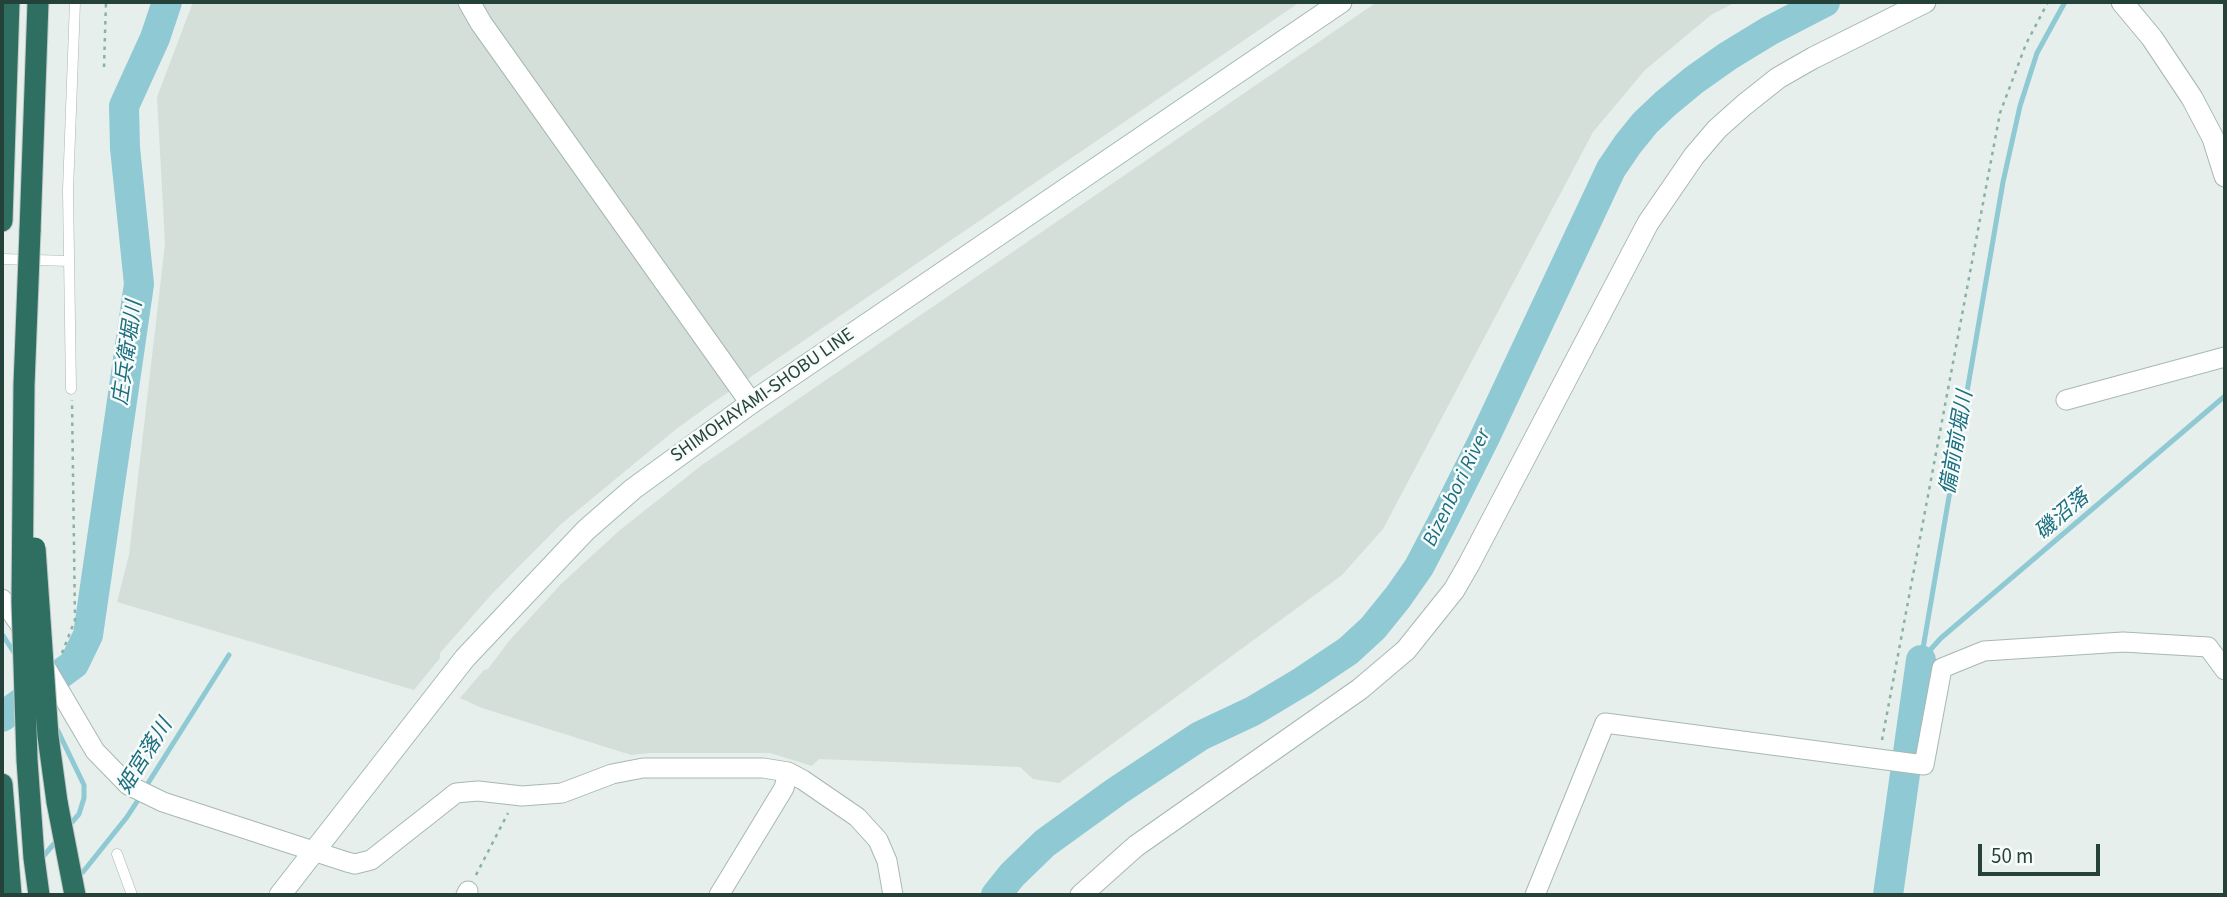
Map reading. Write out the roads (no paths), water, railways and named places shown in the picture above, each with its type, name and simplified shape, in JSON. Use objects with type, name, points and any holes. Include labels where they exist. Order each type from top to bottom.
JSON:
[{"type":"highway","points":[[2,221],[9,2]]},
{"type":"highway","points":[[38,2],[24,385],[22,615],[27,761],[39,895]]},
{"type":"highway","points":[[24,385],[48,736],[57,802],[75,895]]},
{"type":"highway","points":[[2,784],[11,895]]},
{"type":"street","points":[[469,2],[481,23],[751,403]]},
{"type":"street","name":"SHIMOHAYAMI-SHOBU LINE","points":[[280,895],[465,658],[586,530],[633,489],[751,403],[1341,2]]},
{"type":"street","points":[[1081,895],[1136,846],[1360,689],[1406,650],[1454,590],[1469,565],[1648,223],[1693,156],[1726,121],[1778,78],[1925,2]]},
{"type":"street","points":[[2122,2],[2152,38],[2219,136],[2225,176]]},
{"type":"street","points":[[2066,400],[2225,357]]},
{"type":"street","points":[[2,599],[18,620],[95,751],[128,785],[163,802],[313,852],[363,864],[382,853],[456,793],[562,793],[612,774],[643,768],[762,768],[788,772],[821,790],[857,817],[878,841],[887,861],[893,895]]},
{"type":"street","points":[[1535,895],[1605,723],[1924,765],[1942,668],[1984,651],[2123,642],[2208,647],[2225,670]]},
{"type":"street","points":[[719,895],[784,788],[788,772]]},
{"type":"lane","points":[[71,389],[68,190],[75,2]]},
{"type":"lane","points":[[2,259],[69,261]]},
{"type":"lane","points":[[117,854],[132,895]]},
{"type":"waterway","name":"庄兵衛堀川","points":[[2,717],[74,664],[88,635],[139,284],[125,148],[124,106],[155,38],[167,2]]},
{"type":"waterway","name":"Bizenbori River","points":[[996,895],[1045,843],[1117,791],[1200,736],[1253,711],[1303,681],[1348,651],[1373,628],[1419,567],[1484,439],[1611,169],[1628,144],[1645,123],[1694,80],[1769,31],[1825,2]]},
{"type":"waterway","name":"備前前堀川","points":[[1921,660],[2003,182],[2020,106],[2037,53],[2065,2]]},
{"type":"waterway","name":"磯沼落","points":[[1921,660],[1941,638],[2225,396]]},
{"type":"waterway","points":[[2,634],[15,654]]},
{"type":"waterway","name":"姫宮落川","points":[[145,788],[229,655]]},
{"type":"waterway","name":"備前前堀川","points":[[1888,895],[1921,660]]},
{"type":"waterway","points":[[56,727],[84,785],[84,798],[79,814],[67,828]]},
{"type":"waterway","name":"姫宮落川","points":[[83,872],[140,797]]},
{"type":"waterway","points":[[40,860],[59,838]]}]
